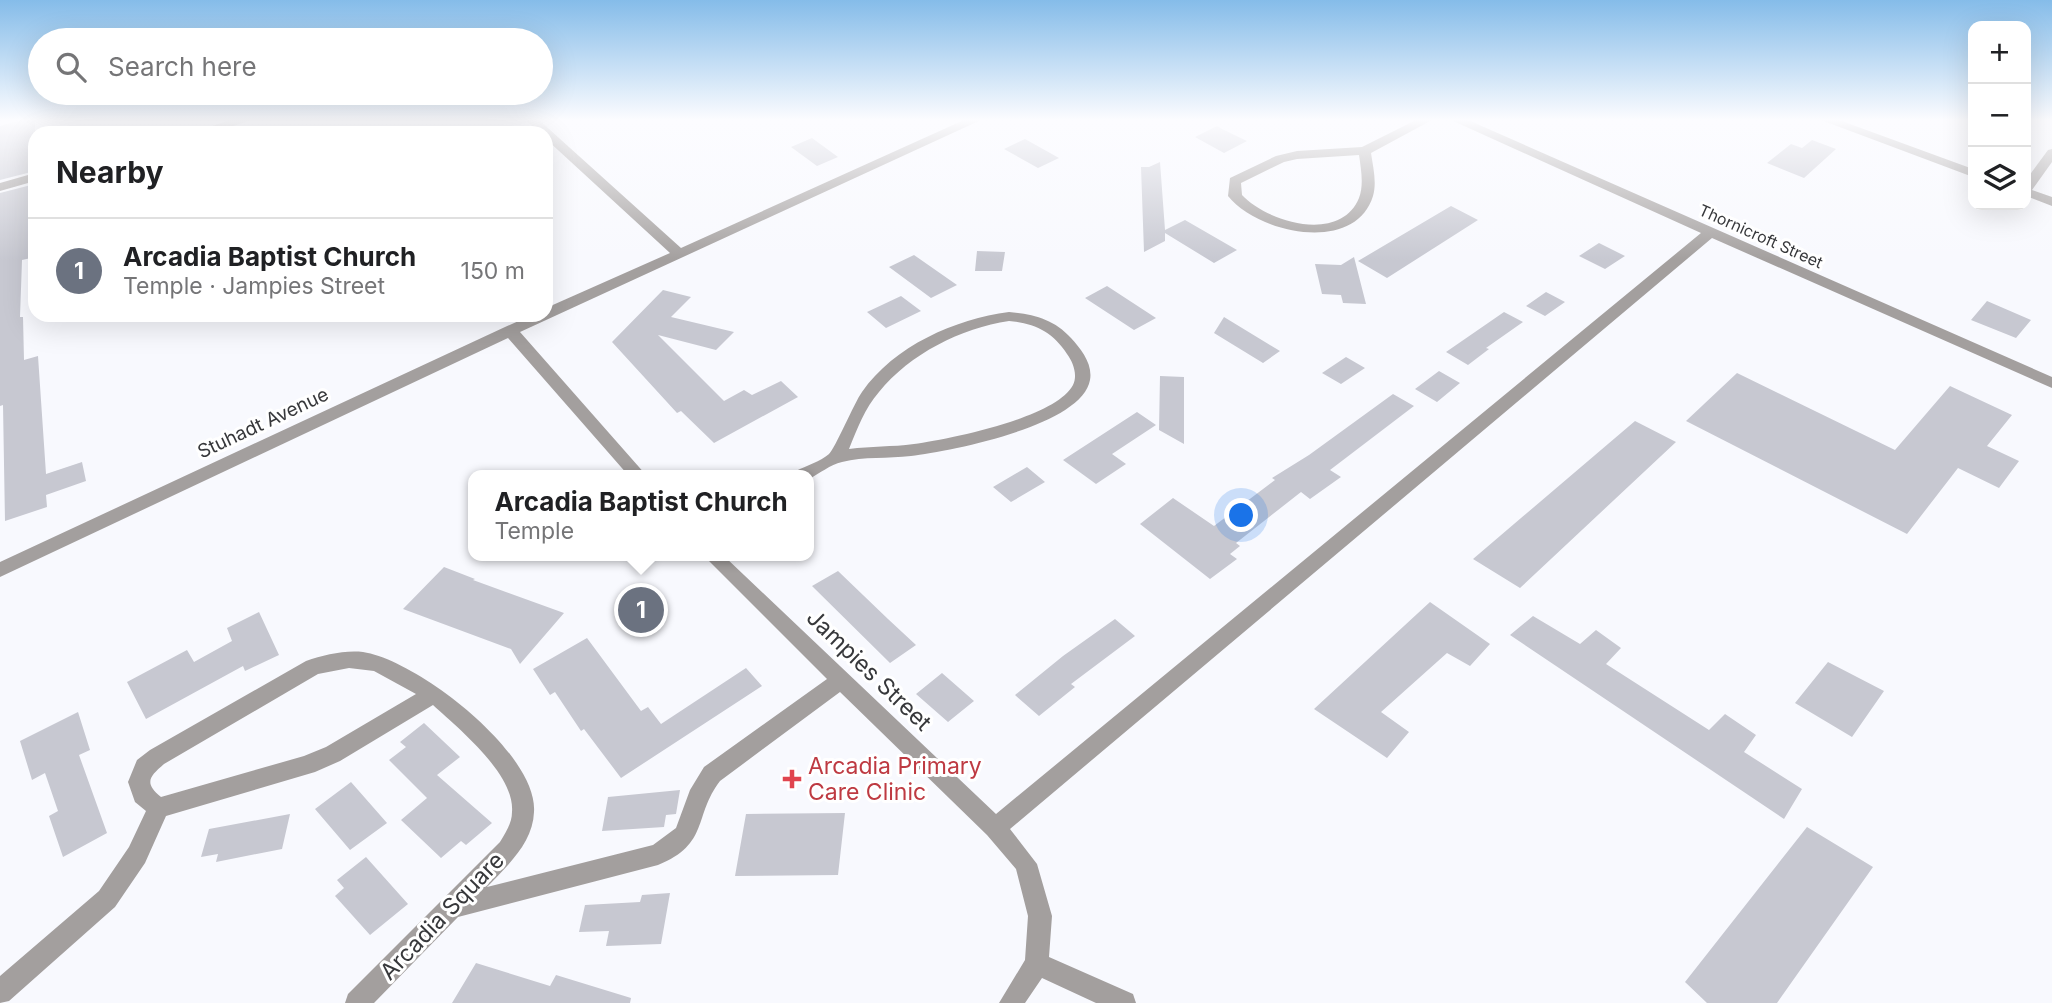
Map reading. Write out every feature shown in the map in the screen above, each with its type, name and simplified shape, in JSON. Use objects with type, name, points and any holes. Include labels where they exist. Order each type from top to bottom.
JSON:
[{"type":"street","points":[[584,167],[680,254]]},
{"type":"street","name":"Stuhadt Avenue","points":[[553,310],[872,167]]},
{"type":"street","points":[[1264,167],[1235,181],[1235,196],[1253,215],[1270,223],[1288,228],[1313,228],[1341,222],[1354,216],[1365,201],[1368,187],[1366,167]]},
{"type":"street","name":"Thornicroft Street","points":[[1561,167],[2052,383]]},
{"type":"street","points":[[2031,184],[2043,167]]},
{"type":"street","points":[[0,187],[28,179]]},
{"type":"street","points":[[2031,193],[2052,202]]},
{"type":"street","points":[[995,828],[1709,233]]},
{"type":"street","points":[[812,470],[837,457],[925,448],[1001,431],[1034,420],[1073,396],[1080,386],[1082,374],[1079,359],[1068,344],[1045,324],[1030,318],[990,318],[962,327],[900,362],[874,387],[858,410],[837,457]]},
{"type":"street","name":"Stuhadt Avenue","points":[[0,570],[528,322]]},
{"type":"street","points":[[510,330],[634,470]]},
{"type":"street","name":"Jampies Street","points":[[718,561],[995,828],[1026,864],[1040,916],[1037,964]]},
{"type":"street","name":"Arcadia Square","points":[[158,808],[143,795],[139,782],[145,768],[157,757],[313,667],[338,659],[358,658],[379,663],[434,694],[476,732],[516,780],[524,804],[521,825],[508,849],[357,1003]]},
{"type":"street","points":[[451,907],[658,854],[676,845],[691,829],[697,800],[708,779],[841,680]]},
{"type":"street","points":[[0,992],[33,967],[107,898],[138,855],[158,808],[296,768],[334,754],[434,694]]},
{"type":"street","points":[[1011,1003],[1037,964],[1124,1003]]},
{"type":"building","points":[[0,167],[28,167],[28,173],[0,180]]},
{"type":"building","points":[[1141,167],[1160,167],[1165,230],[1185,220],[1237,250],[1214,263],[1165,233],[1165,241],[1144,252]]},
{"type":"building","points":[[1776,167],[1816,167],[1804,178]]},
{"type":"building","points":[[28,186],[28,259],[22,260],[20,317],[23,317],[24,360],[38,356],[46,474],[82,462],[86,481],[46,495],[47,507],[5,521],[3,405],[0,406],[0,193]]},
{"type":"building","points":[[1451,206],[1478,220],[1387,278],[1358,261]]},
{"type":"building","points":[[1599,243],[1625,256],[1605,269],[1579,256]]},
{"type":"building","points":[[977,251],[1005,252],[1002,271],[975,271]]},
{"type":"building","points":[[914,255],[957,285],[931,298],[889,267]]},
{"type":"building","points":[[1354,257],[1366,304],[1343,303],[1341,295],[1322,294],[1315,264],[1341,265]]},
{"type":"building","points":[[1107,286],[1156,318],[1134,330],[1085,298]]},
{"type":"building","points":[[663,290],[691,297],[671,317],[734,332],[716,350],[658,335],[724,401],[744,390],[752,395],[781,381],[798,397],[714,443],[681,411],[677,413],[612,342]]},
{"type":"building","points":[[1546,292],[1565,302],[1545,316],[1526,306]]},
{"type":"building","points":[[901,296],[921,311],[886,328],[867,312]]},
{"type":"building","points":[[1987,301],[2031,320],[2016,338],[1971,320]]},
{"type":"building","points":[[1504,312],[1523,322],[1486,348],[1489,349],[1468,365],[1446,352]]},
{"type":"building","points":[[1224,317],[1280,351],[1263,363],[1214,333]]},
{"type":"building","points":[[1346,357],[1365,368],[1341,384],[1322,373]]},
{"type":"building","points":[[1439,371],[1460,383],[1437,402],[1415,389]]},
{"type":"building","points":[[1737,373],[1895,450],[1950,386],[2012,415],[1987,446],[2019,461],[1999,488],[1958,468],[1907,534],[1686,421]]},
{"type":"building","points":[[1160,376],[1184,377],[1184,444],[1159,430]]},
{"type":"building","points":[[1393,394],[1414,406],[1330,470],[1341,477],[1310,499],[1301,492],[1236,543],[1240,546],[1230,554],[1237,559],[1210,579],[1140,524],[1173,498],[1214,526],[1275,480],[1272,478],[1309,455]]},
{"type":"building","points":[[1137,412],[1156,425],[1112,454],[1126,464],[1096,484],[1063,460]]},
{"type":"building","points":[[1635,421],[1676,442],[1520,588],[1473,559]]},
{"type":"building","points":[[1027,467],[1045,482],[1011,502],[993,487]]},
{"type":"building","points":[[444,567],[564,613],[520,664],[511,649],[403,609]]},
{"type":"building","points":[[838,571],[916,645],[890,663],[812,586]]},
{"type":"building","points":[[1430,602],[1490,644],[1470,666],[1447,653],[1381,712],[1409,732],[1387,758],[1314,709]]},
{"type":"building","points":[[259,612],[279,655],[245,671],[243,666],[146,719],[127,682],[187,650],[194,662],[232,641],[227,628]]},
{"type":"building","points":[[1533,616],[1580,644],[1596,630],[1621,648],[1606,664],[1709,730],[1725,714],[1756,735],[1744,752],[1802,789],[1784,819],[1510,635]]},
{"type":"building","points":[[1115,619],[1135,636],[1071,684],[1075,687],[1039,716],[1015,695],[1063,656]]},
{"type":"building","points":[[587,638],[641,711],[648,707],[661,724],[746,668],[762,686],[621,778],[584,729],[581,731],[555,692],[550,695],[533,669]]},
{"type":"building","points":[[1828,662],[1884,691],[1852,737],[1795,703]]},
{"type":"building","points":[[942,673],[974,701],[948,722],[916,694]]},
{"type":"building","points":[[78,712],[90,750],[79,755],[107,833],[63,857],[49,816],[58,811],[45,773],[32,780],[20,741]]},
{"type":"building","points":[[424,723],[460,757],[437,775],[492,823],[466,845],[461,841],[441,858],[401,820],[427,798],[389,760],[406,747],[400,742]]},
{"type":"building","points":[[351,782],[387,823],[350,850],[315,809]]},
{"type":"building","points":[[680,790],[676,814],[666,815],[664,827],[602,831],[608,797]]},
{"type":"building","points":[[845,813],[838,875],[735,876],[746,814]]},
{"type":"building","points":[[290,814],[282,849],[216,862],[218,854],[201,857],[209,829]]},
{"type":"building","points":[[1807,827],[1873,867],[1777,1003],[1707,1003],[1685,982]]},
{"type":"building","points":[[366,857],[408,904],[370,935],[335,896],[344,888],[337,880]]},
{"type":"building","points":[[670,893],[661,944],[606,946],[609,931],[579,932],[585,905],[640,902],[642,895]]},
{"type":"building","points":[[476,963],[550,986],[556,975],[631,998],[630,1003],[452,1003]]},
{"type":"place","name":"Arcadia Baptist Church","points":[[641,610]]},
{"type":"place","name":"Arcadia Primary Care Clinic","points":[[792,779]]}]
